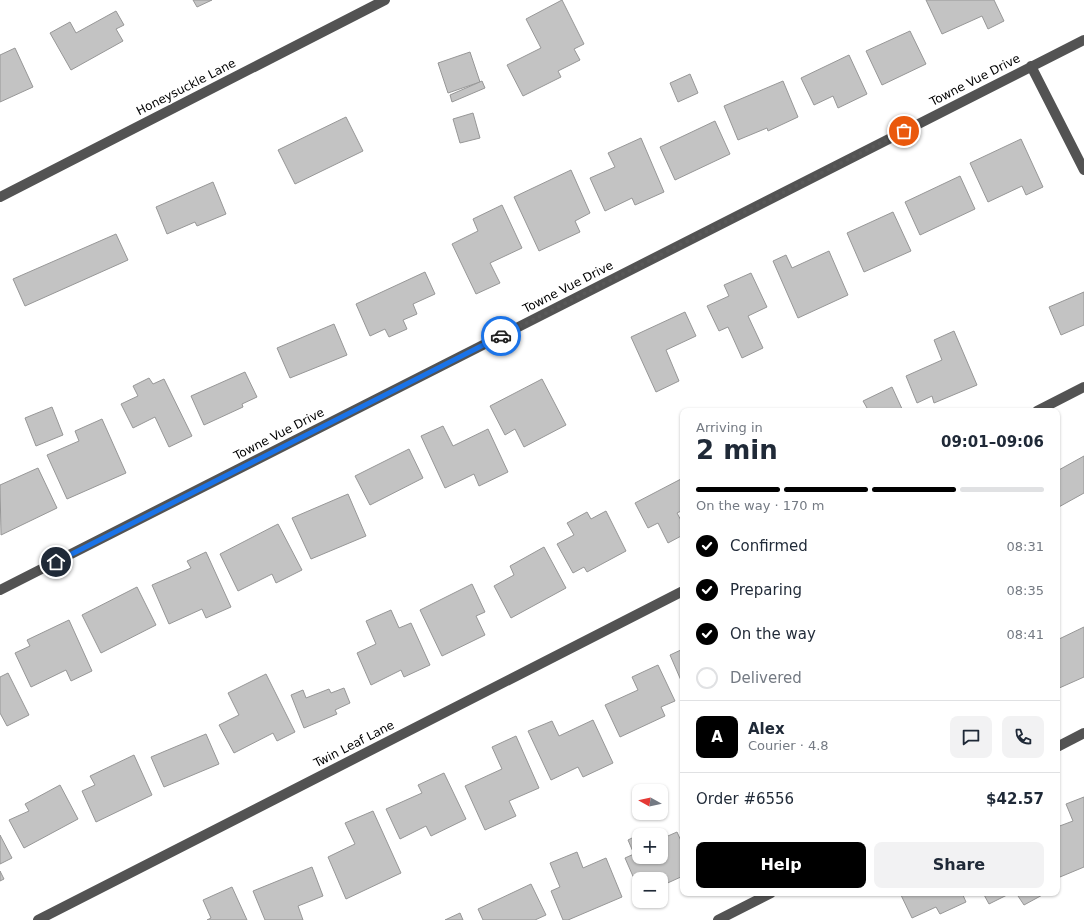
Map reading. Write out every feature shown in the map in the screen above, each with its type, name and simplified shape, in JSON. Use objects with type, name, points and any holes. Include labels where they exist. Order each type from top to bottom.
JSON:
[{"type":"street","name":"Honeysuckle Lane","points":[[0,197],[385,0]]},
{"type":"street","name":"Towne Vue Drive","points":[[0,590],[1084,40]]},
{"type":"street","points":[[1031,66],[1084,170]]},
{"type":"street","points":[[1043,408],[1084,387]]},
{"type":"street","name":"Twin Leaf Lane","points":[[38,920],[680,593]]},
{"type":"street","points":[[1060,745],[1084,733]]},
{"type":"street","points":[[718,920],[765,896]]},
{"type":"building","points":[[193,0],[212,0],[197,7]]},
{"type":"building","points":[[562,0],[584,44],[574,49],[580,60],[558,71],[561,77],[523,96],[507,65],[541,48],[526,19]]},
{"type":"building","points":[[926,0],[994,0],[1004,21],[988,29],[982,16],[942,34]]},
{"type":"building","points":[[116,11],[124,25],[116,29],[123,41],[71,70],[50,33],[70,22],[76,33]]},
{"type":"building","points":[[910,31],[926,64],[882,85],[866,51]]},
{"type":"building","points":[[15,48],[33,87],[0,102],[0,55]]},
{"type":"building","points":[[470,52],[480,82],[448,93],[438,63]]},
{"type":"building","points":[[849,55],[867,94],[838,108],[833,96],[814,105],[801,78]]},
{"type":"building","points":[[690,74],[698,93],[678,102],[670,83]]},
{"type":"building","points":[[482,81],[485,88],[452,102],[450,95]]},
{"type":"building","points":[[783,81],[798,117],[768,131],[767,128],[738,140],[724,106]]},
{"type":"building","points":[[473,113],[480,138],[460,143],[453,119]]},
{"type":"building","points":[[346,117],[363,151],[295,184],[278,150]]},
{"type":"building","points":[[715,121],[730,154],[675,180],[660,147]]},
{"type":"building","points":[[641,138],[664,192],[635,205],[632,198],[605,211],[590,178],[615,167],[608,153]]},
{"type":"building","points":[[1021,139],[1043,187],[1026,195],[1022,186],[988,202],[970,163]]},
{"type":"building","points":[[571,170],[590,213],[575,221],[580,232],[539,251],[514,197]]},
{"type":"building","points":[[960,176],[975,209],[920,235],[905,202]]},
{"type":"building","points":[[213,182],[226,214],[197,226],[195,222],[167,234],[156,207]]},
{"type":"building","points":[[502,205],[522,248],[490,263],[500,283],[476,294],[452,244],[478,231],[473,219]]},
{"type":"building","points":[[893,212],[911,251],[864,272],[847,233]]},
{"type":"building","points":[[116,234],[128,260],[25,306],[13,279]]},
{"type":"building","points":[[829,251],[848,295],[798,318],[773,261],[786,255],[792,268]]},
{"type":"building","points":[[425,272],[435,294],[413,304],[417,314],[403,320],[407,329],[389,337],[385,329],[370,336],[356,304]]},
{"type":"building","points":[[751,273],[767,307],[748,316],[763,348],[742,358],[728,327],[719,331],[707,306],[729,296],[724,285]]},
{"type":"building","points":[[1084,292],[1084,325],[1061,335],[1049,307]]},
{"type":"building","points":[[685,312],[696,336],[666,350],[679,381],[656,392],[631,337]]},
{"type":"building","points":[[334,324],[347,355],[290,378],[277,348]]},
{"type":"building","points":[[954,331],[977,385],[934,403],[932,396],[917,403],[906,376],[942,360],[934,340]]},
{"type":"building","points":[[245,372],[257,397],[242,404],[243,407],[204,425],[191,396]]},
{"type":"building","points":[[149,378],[153,384],[164,379],[192,436],[169,447],[155,417],[133,428],[121,404],[138,396],[133,386]]},
{"type":"building","points":[[542,379],[566,425],[524,447],[515,429],[505,435],[490,406]]},
{"type":"building","points":[[892,387],[902,408],[867,408],[863,401]]},
{"type":"building","points":[[52,407],[63,435],[36,446],[25,418]]},
{"type":"building","points":[[102,419],[126,473],[67,499],[47,455],[79,441],[75,431]]},
{"type":"building","points":[[443,426],[453,446],[488,429],[508,472],[479,486],[474,474],[445,488],[421,436]]},
{"type":"building","points":[[409,449],[423,478],[370,505],[355,476]]},
{"type":"building","points":[[1084,456],[1084,493],[1060,506],[1060,469]]},
{"type":"building","points":[[38,468],[57,508],[1,535],[0,485]]},
{"type":"building","points":[[680,480],[680,512],[677,513],[680,518],[680,537],[668,543],[658,523],[648,528],[635,503]]},
{"type":"building","points":[[348,494],[366,536],[311,559],[292,518]]},
{"type":"building","points":[[606,511],[626,551],[587,572],[584,567],[573,573],[557,544],[574,535],[567,523],[587,512],[591,519]]},
{"type":"building","points":[[278,524],[302,570],[276,583],[272,574],[238,591],[220,554]]},
{"type":"building","points":[[544,547],[566,588],[511,618],[494,586],[514,575],[510,566]]},
{"type":"building","points":[[206,552],[231,607],[206,618],[202,609],[169,624],[152,585],[191,568],[187,561]]},
{"type":"building","points":[[472,584],[485,612],[476,616],[485,635],[442,656],[420,610]]},
{"type":"building","points":[[137,587],[156,625],[101,653],[82,615]]},
{"type":"building","points":[[391,610],[399,628],[411,623],[430,665],[404,677],[401,670],[371,685],[357,653],[376,644],[366,621]]},
{"type":"building","points":[[69,620],[92,671],[71,681],[66,670],[31,687],[15,653],[30,646],[27,640]]},
{"type":"building","points":[[1084,627],[1084,677],[1060,688],[1060,639]]},
{"type":"building","points":[[680,650],[680,678],[670,655]]},
{"type":"building","points":[[658,665],[675,701],[661,707],[665,716],[620,737],[605,705],[638,690],[632,677]]},
{"type":"building","points":[[8,673],[29,715],[7,726],[0,713],[0,677]]},
{"type":"building","points":[[266,674],[295,732],[277,741],[273,733],[234,753],[219,725],[239,715],[228,693]]},
{"type":"building","points":[[344,688],[350,703],[335,710],[337,714],[304,728],[291,695],[303,690],[306,698],[329,689],[331,693]]},
{"type":"building","points":[[593,720],[613,763],[583,777],[578,767],[551,780],[528,731],[552,721],[559,736]]},
{"type":"building","points":[[206,734],[219,764],[164,787],[151,757]]},
{"type":"building","points":[[516,736],[539,788],[509,801],[516,816],[485,830],[465,786],[502,769],[492,747]]},
{"type":"building","points":[[134,755],[152,795],[96,822],[82,791],[95,785],[90,776]]},
{"type":"building","points":[[444,773],[466,819],[431,836],[426,826],[400,839],[386,809],[422,793],[418,785]]},
{"type":"building","points":[[60,785],[78,819],[24,848],[9,820],[29,811],[25,804]]},
{"type":"building","points":[[1084,797],[1084,867],[1060,877],[1060,826],[1073,821],[1066,804]]},
{"type":"building","points":[[373,811],[401,873],[346,899],[328,857],[355,844],[345,823]]},
{"type":"building","points":[[677,832],[680,838],[680,877],[668,883],[668,872],[632,872],[632,874],[625,858],[632,855],[632,864],[668,864],[668,836]]},
{"type":"building","points":[[0,835],[12,858],[0,864]]},
{"type":"building","points":[[632,838],[632,849],[628,840]]},
{"type":"building","points":[[577,852],[583,868],[606,858],[622,897],[568,920],[563,920],[551,891],[560,887],[550,863]]},
{"type":"building","points":[[312,867],[323,896],[298,906],[303,920],[265,920],[253,891]]},
{"type":"building","points":[[0,871],[4,879],[0,881]]},
{"type":"building","points":[[531,884],[546,915],[535,920],[483,920],[478,909]]},
{"type":"building","points":[[232,887],[247,920],[207,920],[211,918],[203,900]]},
{"type":"building","points":[[901,896],[963,896],[966,902],[940,914],[936,907],[912,918]]},
{"type":"building","points":[[985,896],[1005,896],[989,904]]},
{"type":"building","points":[[1018,896],[1040,896],[1024,905]]},
{"type":"building","points":[[460,913],[463,920],[445,920]]},
{"type":"way so far","points":[[501,336],[904,131]]},
{"type":"route","points":[[56,562],[501,336]]}]
